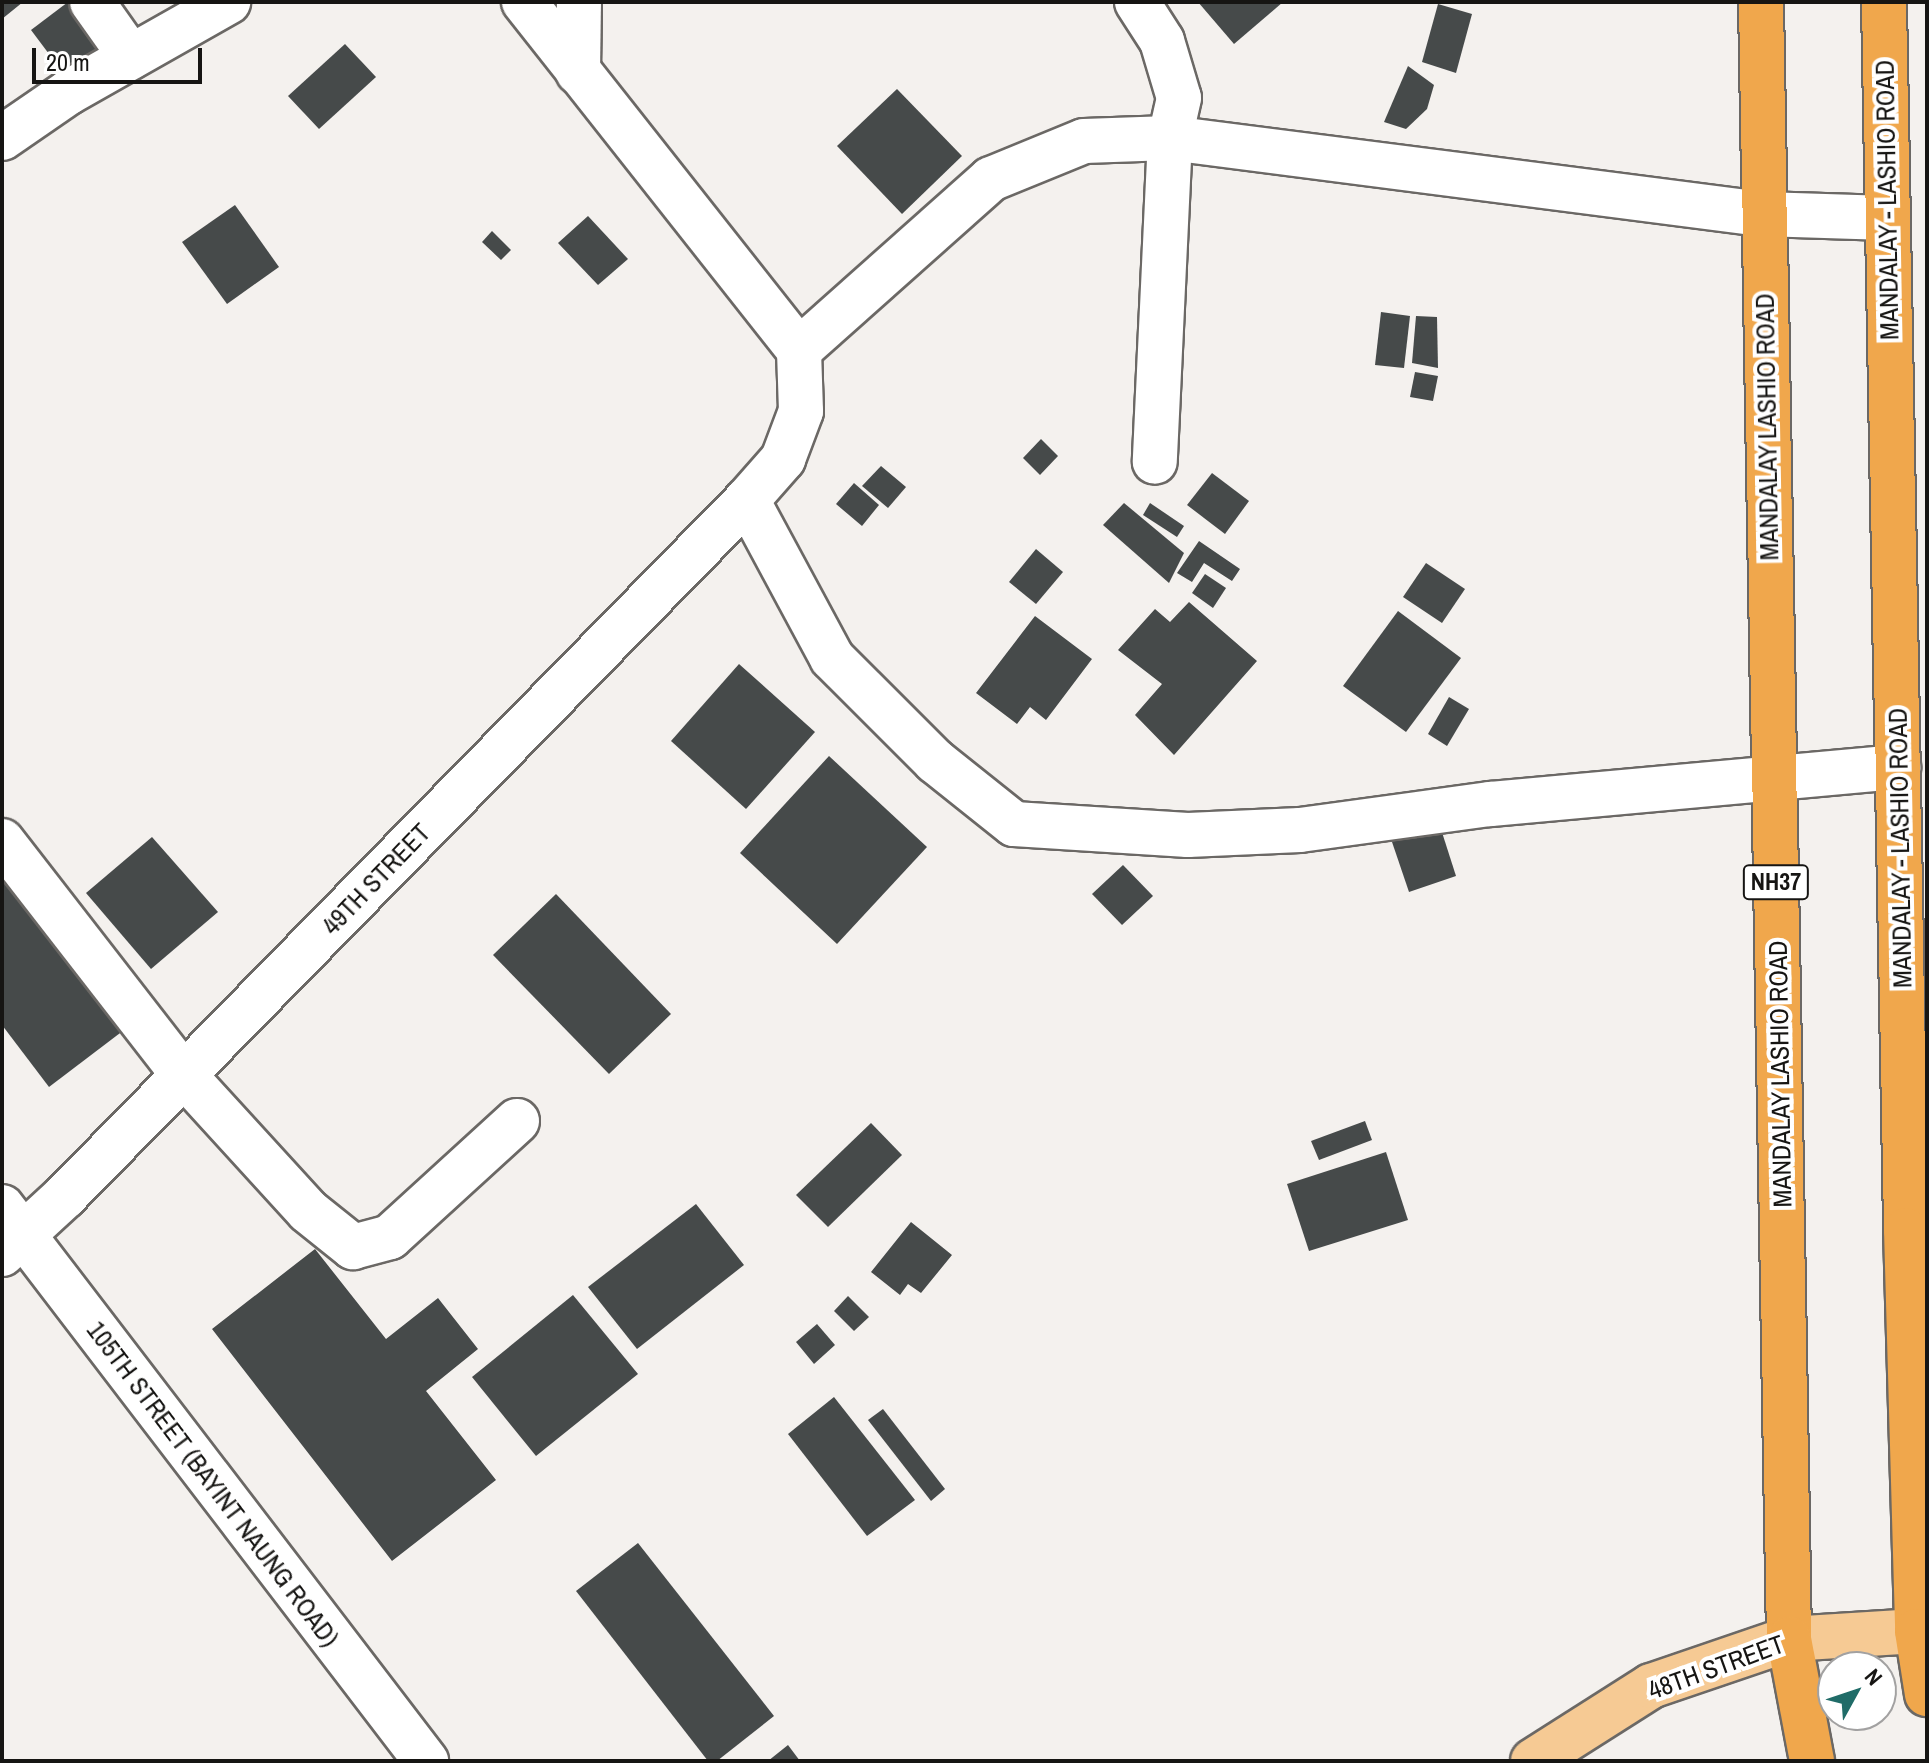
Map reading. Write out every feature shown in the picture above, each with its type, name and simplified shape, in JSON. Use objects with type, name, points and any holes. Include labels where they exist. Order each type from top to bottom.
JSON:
[{"type":"highway","name":"MANDALAY LASHIO ROAD","points":[[1761,2],[1762,214],[1789,1639],[1812,1761]]},
{"type":"highway","name":"MANDALAY - LASHIO ROAD","points":[[1884,2],[1917,1631],[1927,1694]]},
{"type":"main road","name":"48TH STREET","points":[[1533,1761],[1651,1686],[1789,1639],[1917,1631]]},
{"type":"street","points":[[92,2],[131,57]]},
{"type":"street","points":[[2,138],[69,92],[228,2]]},
{"type":"street","points":[[524,2],[799,350],[991,179],[1084,141],[1170,138],[1762,214],[1888,218]]},
{"type":"street","points":[[578,72],[579,2]]},
{"type":"street","points":[[1137,2],[1162,41],[1179,98],[1170,138],[1155,462]]},
{"type":"street","name":"49TH STREET","points":[[9,1233],[183,1074],[747,500],[783,459],[801,411],[799,350]]},
{"type":"street","points":[[747,500],[832,658],[935,761],[1014,824],[1188,835],[1300,830],[1491,804],[1898,767]]},
{"type":"street","points":[[2,841],[183,1074],[308,1211],[353,1247],[390,1237],[517,1121]]},
{"type":"street","name":"105TH STREET (BAYINT NAUNG ROAD)","points":[[9,1233],[426,1761]]},
{"type":"building","points":[[2,2],[23,2],[2,19]]},
{"type":"building","points":[[68,2],[75,2],[111,50],[70,82],[31,30]]},
{"type":"building","points":[[1198,2],[1283,2],[1234,44]]},
{"type":"building","points":[[1438,4],[1472,14],[1456,73],[1422,62]]},
{"type":"building","points":[[345,44],[376,77],[319,129],[288,96]]},
{"type":"building","points":[[1408,66],[1434,85],[1427,109],[1406,129],[1384,122]]},
{"type":"building","points":[[897,89],[962,156],[902,214],[837,146]]},
{"type":"building","points":[[235,205],[279,267],[227,304],[182,242]]},
{"type":"building","points":[[588,216],[628,259],[598,285],[558,243]]},
{"type":"building","points":[[492,231],[511,250],[501,260],[482,242]]},
{"type":"building","points":[[1381,312],[1410,316],[1404,368],[1375,365]]},
{"type":"building","points":[[1416,316],[1437,317],[1438,368],[1412,363]]},
{"type":"building","points":[[1415,372],[1438,376],[1433,401],[1410,397]]},
{"type":"building","points":[[1041,439],[1058,456],[1040,475],[1023,458]]},
{"type":"building","points":[[881,466],[906,487],[888,508],[862,486]]},
{"type":"building","points":[[1212,473],[1249,501],[1225,534],[1187,505]]},
{"type":"building","points":[[854,483],[879,505],[862,526],[836,504]]},
{"type":"building","points":[[1124,503],[1184,553],[1169,583],[1103,525]]},
{"type":"building","points":[[1150,503],[1184,526],[1177,537],[1143,515]]},
{"type":"building","points":[[1199,541],[1240,569],[1232,581],[1204,563],[1192,582],[1177,573]]},
{"type":"building","points":[[1036,549],[1063,572],[1036,604],[1009,582]]},
{"type":"building","points":[[1426,563],[1465,589],[1442,623],[1403,597]]},
{"type":"building","points":[[1205,574],[1226,588],[1213,608],[1192,593]]},
{"type":"building","points":[[1189,602],[1257,661],[1174,755],[1135,715],[1162,684],[1118,650],[1155,609],[1170,622]]},
{"type":"building","points":[[1398,611],[1461,658],[1406,732],[1343,686]]},
{"type":"building","points":[[1035,616],[1092,659],[1046,720],[1030,707],[1017,724],[976,693]]},
{"type":"building","points":[[739,664],[815,732],[746,809],[671,741]]},
{"type":"building","points":[[1449,697],[1469,709],[1447,746],[1428,734]]},
{"type":"building","points":[[829,756],[927,847],[837,944],[740,853]]},
{"type":"building","points":[[1439,823],[1456,876],[1409,892],[1391,839]]},
{"type":"building","points":[[152,837],[218,912],[151,969],[86,893]]},
{"type":"building","points":[[2,860],[128,1027],[49,1087],[2,1025]]},
{"type":"building","points":[[1123,865],[1153,896],[1122,925],[1092,894]]},
{"type":"building","points":[[556,894],[671,1014],[609,1074],[493,955]]},
{"type":"building","points":[[1365,1121],[1372,1140],[1319,1160],[1311,1141]]},
{"type":"building","points":[[871,1123],[902,1155],[828,1227],[796,1195]]},
{"type":"building","points":[[1386,1152],[1408,1220],[1309,1251],[1287,1184]]},
{"type":"building","points":[[696,1204],[744,1265],[637,1349],[588,1287]]},
{"type":"building","points":[[911,1222],[952,1255],[921,1293],[908,1284],[900,1295],[871,1272]]},
{"type":"building","points":[[315,1249],[386,1339],[438,1298],[478,1349],[426,1391],[496,1480],[392,1561],[212,1329]]},
{"type":"building","points":[[573,1295],[638,1374],[536,1456],[472,1377]]},
{"type":"building","points":[[848,1296],[869,1317],[854,1331],[834,1311]]},
{"type":"building","points":[[817,1324],[835,1345],[814,1364],[796,1342]]},
{"type":"building","points":[[834,1397],[915,1500],[867,1536],[788,1434]]},
{"type":"building","points":[[883,1409],[945,1489],[931,1501],[868,1420]]},
{"type":"building","points":[[638,1543],[774,1716],[717,1761],[708,1761],[576,1591]]},
{"type":"building","points":[[788,1745],[800,1761],[768,1761]]}]
